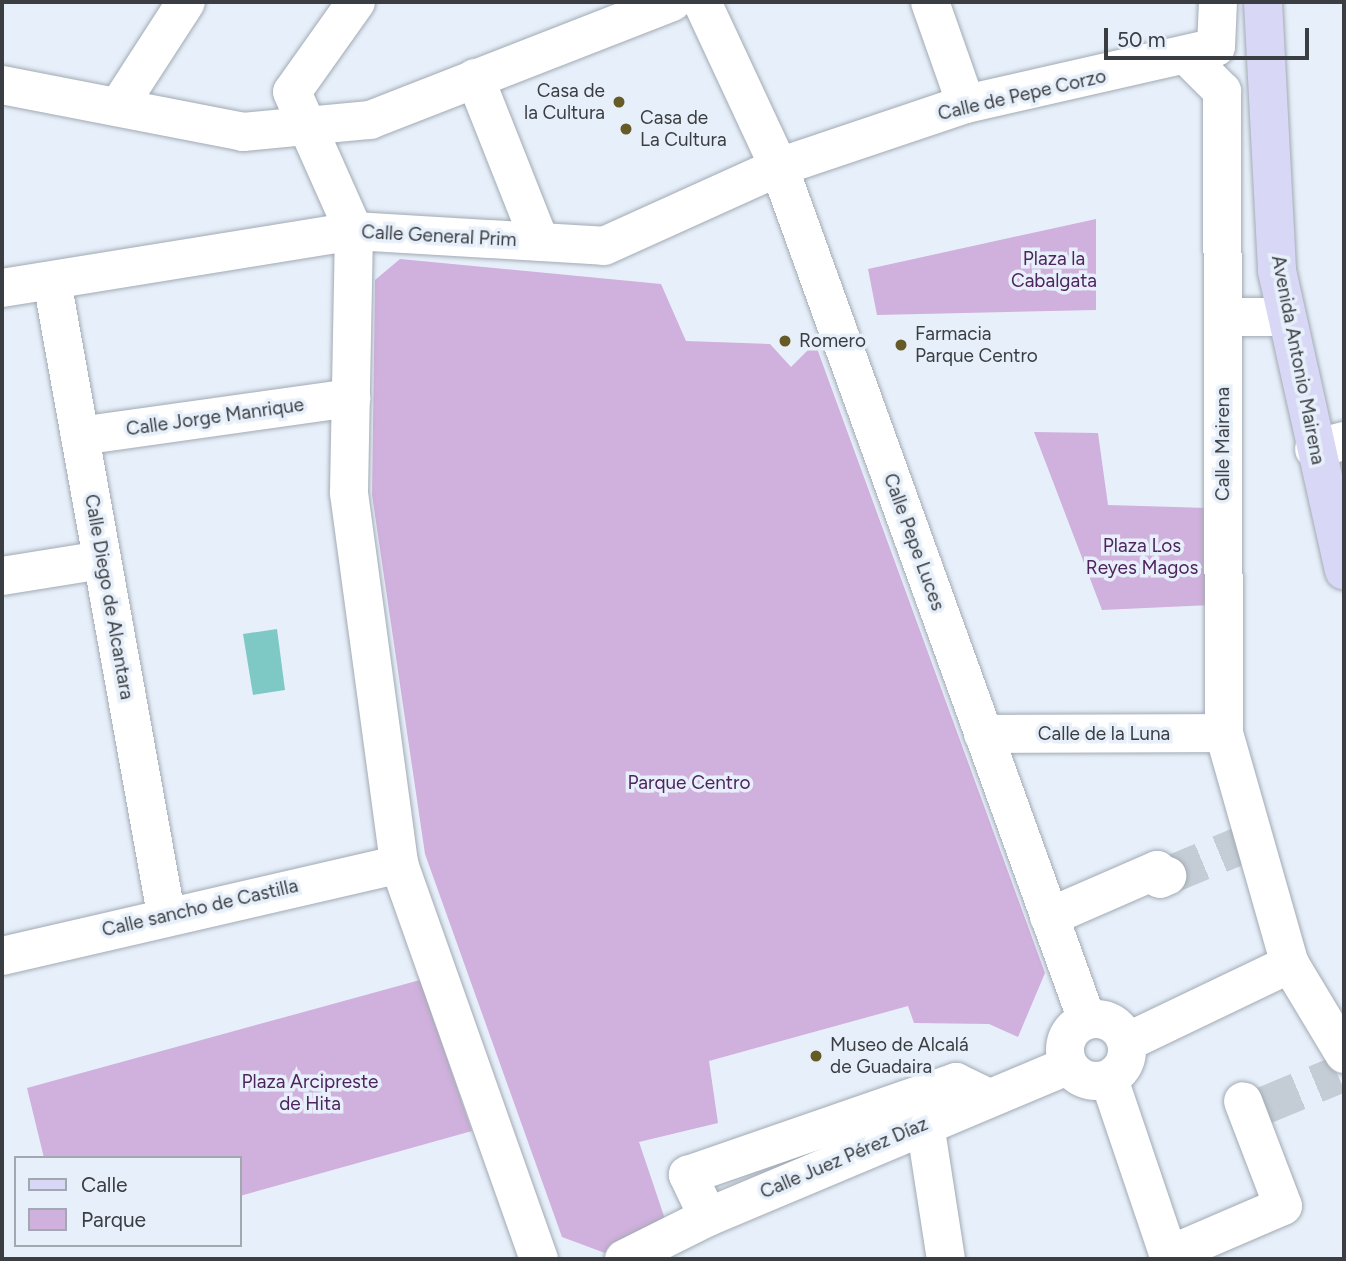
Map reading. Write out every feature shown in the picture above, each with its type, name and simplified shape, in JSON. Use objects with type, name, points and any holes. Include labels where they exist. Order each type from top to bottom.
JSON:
[{"type":"main road","name":"Avenida Antonio Mairena","points":[[1263,6],[1277,271],[1286,317],[1329,445],[1343,563]]},
{"type":"street","points":[[118,107],[186,2]]},
{"type":"street","points":[[356,2],[292,92],[354,231],[349,494],[399,864],[539,1259]]},
{"type":"street","points":[[2,85],[243,132],[370,120],[671,2]]},
{"type":"street","name":"Calle Pepe Luces","points":[[702,2],[779,167],[1087,1020]]},
{"type":"street","points":[[930,2],[966,104]]},
{"type":"street","name":"Calle de Pepe Corzo","points":[[779,167],[966,104],[1188,57],[1216,47],[1218,2]]},
{"type":"street","name":"Calle Mairena","points":[[1188,57],[1222,91],[1224,733],[1249,843],[1290,964],[1342,1067]]},
{"type":"street","points":[[475,78],[540,242]]},
{"type":"street","name":"Calle General Prim","points":[[2,288],[354,231],[604,246],[779,167]]},
{"type":"street","name":"Calle Diego de Alcantara","points":[[52,281],[166,914]]},
{"type":"street","points":[[1223,317],[1286,317]]},
{"type":"street","name":"Calle Jorge Manrique","points":[[80,436],[351,398]]},
{"type":"street","points":[[2,576],[102,559]]},
{"type":"street","name":"Calle de la Luna","points":[[983,734],[1224,733]]},
{"type":"street","name":"Calle sancho de Castilla","points":[[2,956],[166,914],[399,864]]},
{"type":"street","points":[[1049,917],[1162,873]]},
{"type":"street","points":[[1127,1042],[1290,964]]},
{"type":"street","points":[[1087,1020],[1111,1022],[1127,1042],[1123,1066],[1109,1079],[1083,1079],[1069,1066],[1065,1043],[1087,1020]]},
{"type":"street","name":"Calle Juez Pérez Díaz","points":[[624,1259],[708,1217],[986,1097],[1069,1066]]},
{"type":"street","points":[[1109,1079],[1170,1257],[1283,1206],[1251,1106]]},
{"type":"street","points":[[708,1217],[688,1175],[956,1082],[986,1097]]},
{"type":"street","points":[[925,1124],[946,1259]]},
{"type":"green space","name":"Plaza la Cabalgata","points":[[1096,219],[1096,310],[877,315],[868,269]]},
{"type":"green space","name":"Parque Centro","points":[[400,259],[661,284],[686,341],[770,344],[791,367],[815,343],[1045,973],[1018,1037],[989,1024],[914,1023],[908,1006],[709,1061],[718,1123],[639,1142],[667,1225],[605,1253],[562,1237],[425,854],[372,495],[375,280]]},
{"type":"green space","name":"Plaza Los Reyes Magos","points":[[1034,432],[1098,433],[1108,505],[1208,508],[1211,605],[1102,610]]},
{"type":"green space","name":"Plaza Arcipreste de Hita","points":[[420,980],[472,1131],[242,1195],[242,1156],[44,1156],[27,1088]]},
{"type":"shaded area","points":[[277,629],[285,690],[253,695],[243,634]]},
{"type":"tunnel","points":[[1167,876],[1242,845]]},
{"type":"tunnel","points":[[1263,1106],[1338,1075]]},
{"type":"place","name":"Casa de la Cultura","points":[[619,102]]},
{"type":"place","name":"Casa de La Cultura","points":[[626,129]]},
{"type":"place","name":"Romero","points":[[785,341]]},
{"type":"place","name":"Farmacia Parque Centro","points":[[901,345]]},
{"type":"place","name":"Museo de Alcalá de Guadaira","points":[[816,1056]]}]
